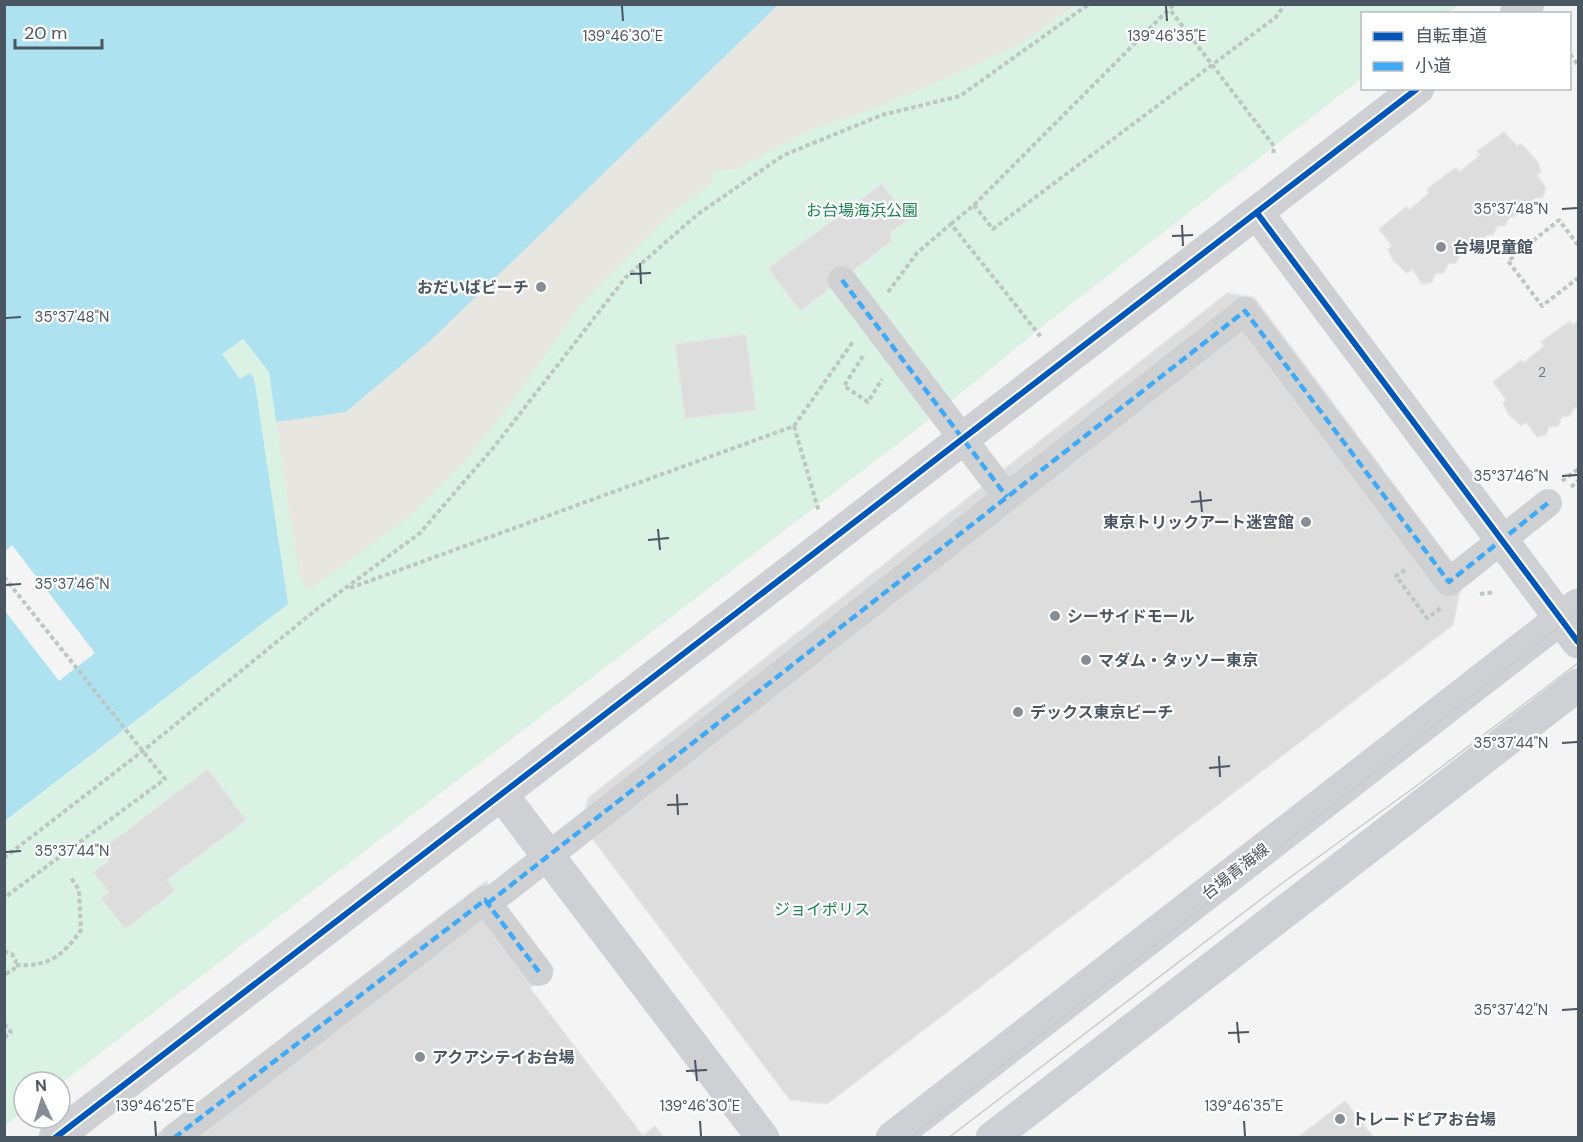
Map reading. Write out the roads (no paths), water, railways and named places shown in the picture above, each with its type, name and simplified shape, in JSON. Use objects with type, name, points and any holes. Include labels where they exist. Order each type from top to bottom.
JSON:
[{"type":"street","points":[[55,1137],[1415,90]]},
{"type":"street","points":[[1257,213],[1573,622]]},
{"type":"street","points":[[842,280],[1007,497]]},
{"type":"street","points":[[488,903],[585,830],[1245,310],[1449,582],[1548,503]]},
{"type":"street","name":"台場青海線","points":[[892,1137],[1573,622]]},
{"type":"street","points":[[992,1137],[1578,685]]},
{"type":"street","points":[[501,795],[763,1137]]},
{"type":"street","points":[[174,1137],[485,900],[539,972]]},
{"type":"water","points":[[5,5],[778,5],[430,341],[346,412],[276,422],[269,372],[243,339],[222,354],[240,379],[250,373],[254,378],[288,604],[5,821]]},
{"type":"tram line","points":[[910,1138],[1578,612]]},
{"type":"tram line","points":[[948,1138],[1281,884],[1419,784],[1578,663]]},
{"type":"place","name":"台場児童館","points":[[1441,247]]},
{"type":"place","name":"おだいばビーチ","points":[[541,287]]},
{"type":"place","name":"東京トリックアート迷宮館","points":[[1306,522]]},
{"type":"place","name":"シーサイドモール","points":[[1055,616]]},
{"type":"place","name":"マダム・タッソー東京","points":[[1086,660]]},
{"type":"place","name":"デックス東京ビーチ","points":[[1018,712]]},
{"type":"place","name":"アクアシテイお台場","points":[[420,1057]]},
{"type":"place","name":"トレードピアお台場","points":[[1340,1119]]},
{"type":"park label","name":"お台場海浜公園","points":[[862,210]]},
{"type":"park label","name":"ジョイポリス","points":[[822,909]]}]
